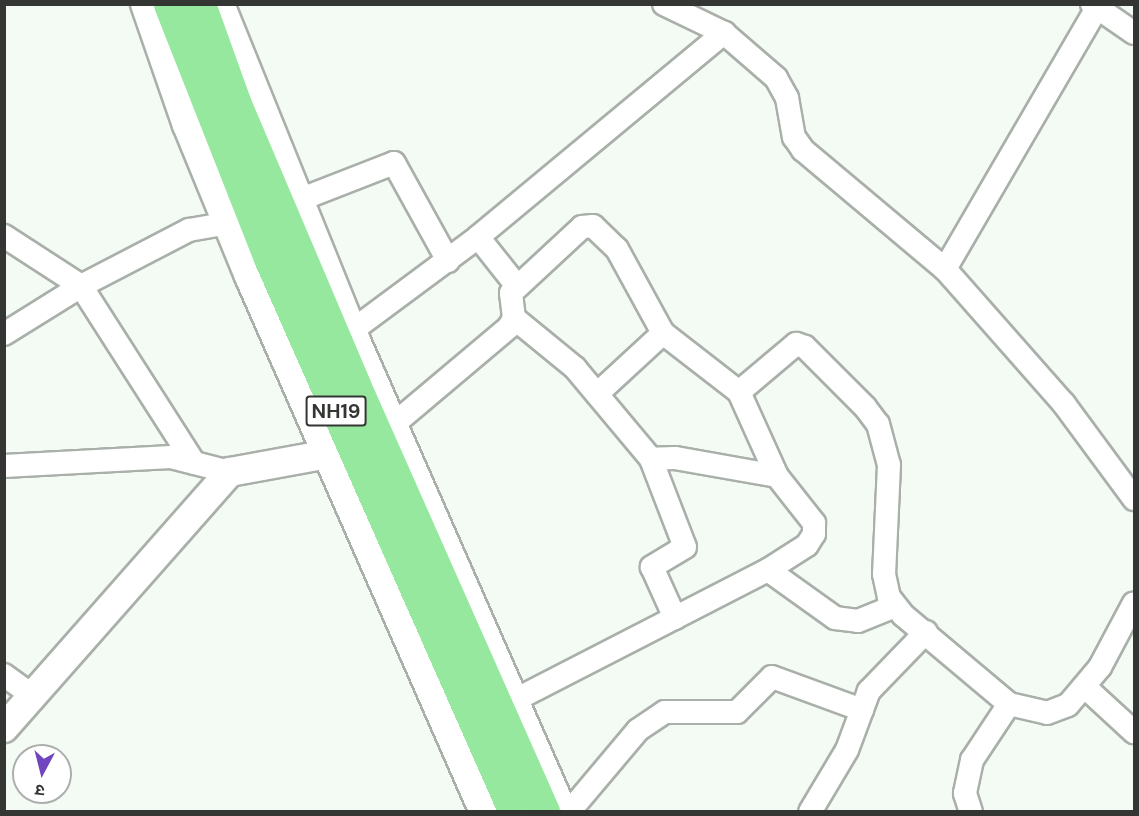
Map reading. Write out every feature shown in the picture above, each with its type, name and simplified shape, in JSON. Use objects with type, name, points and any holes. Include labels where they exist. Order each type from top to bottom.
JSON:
[{"type":"highway","name":"NH19","points":[[170,4],[275,269],[514,812]]},
{"type":"highway","name":"NH19","points":[[199,4],[234,102],[340,353],[543,812]]},
{"type":"street","points":[[145,4],[227,223],[484,812]]},
{"type":"street","points":[[220,4],[356,341],[563,812]]},
{"type":"street","points":[[664,4],[724,33],[784,88],[794,137],[803,150],[945,269],[1064,404],[1133,491]]},
{"type":"street","points":[[945,269],[1095,6],[1134,33]]},
{"type":"street","points":[[356,341],[357,327],[478,237],[724,33]]},
{"type":"street","points":[[299,200],[394,163],[448,261]]},
{"type":"street","points":[[4,334],[81,286],[189,230],[227,223]]},
{"type":"street","points":[[513,701],[675,618],[768,570],[807,544],[815,528],[777,476],[739,392],[663,333],[617,249],[590,225],[582,226],[517,286],[508,300],[514,318],[568,362],[651,459],[686,547],[652,567],[675,618]]},
{"type":"street","points":[[4,236],[81,286],[194,463]]},
{"type":"street","points":[[478,237],[517,286]]},
{"type":"street","points":[[394,424],[509,327],[514,318]]},
{"type":"street","points":[[597,394],[663,333]]},
{"type":"street","points":[[739,392],[786,348],[800,344],[878,424],[890,465],[884,574],[895,606],[1009,704],[1047,713],[1068,705],[1086,687],[1134,603]]},
{"type":"street","points":[[4,466],[171,457],[230,472],[328,454]]},
{"type":"street","points":[[651,459],[675,458],[777,476]]},
{"type":"street","points":[[7,722],[33,696],[230,472]]},
{"type":"street","points":[[768,570],[825,613],[847,621],[871,617],[895,606]]},
{"type":"street","points":[[811,811],[847,750],[861,710],[880,678],[926,632]]},
{"type":"street","points":[[4,675],[33,696]]},
{"type":"street","points":[[569,812],[638,730],[665,712],[737,712],[771,677],[861,710]]},
{"type":"street","points":[[1086,687],[1134,732]]},
{"type":"street","points":[[971,812],[965,793],[972,760],[1009,704]]}]
